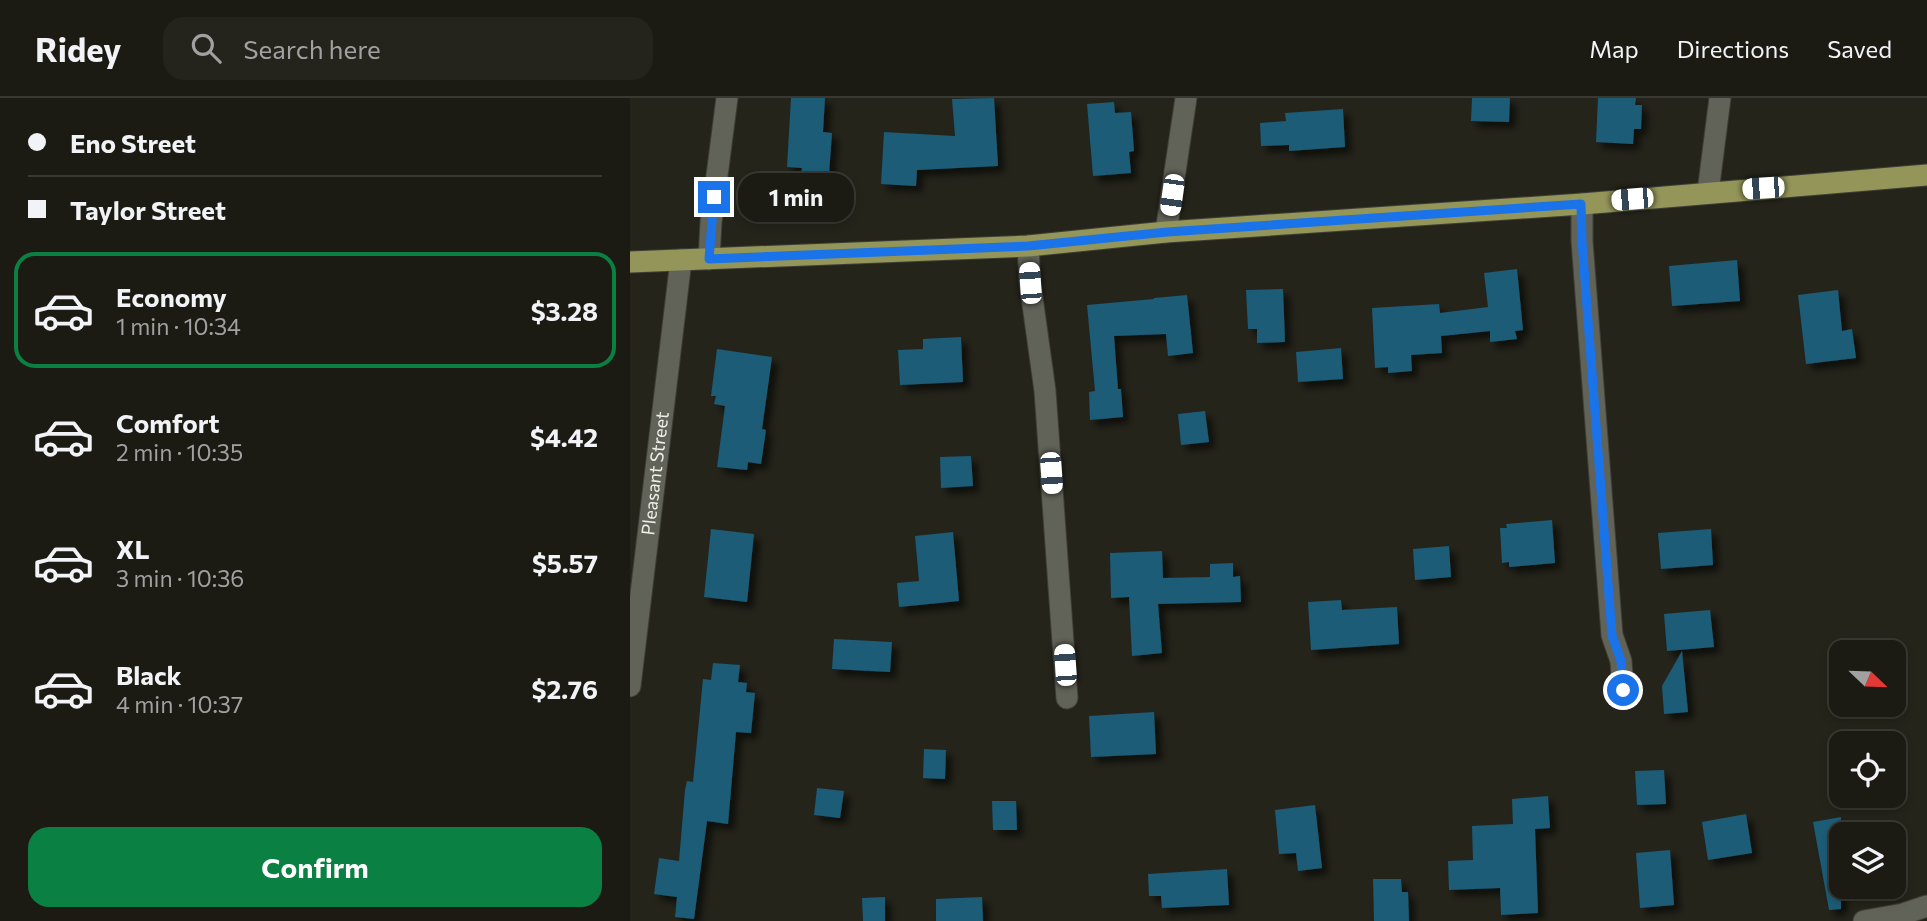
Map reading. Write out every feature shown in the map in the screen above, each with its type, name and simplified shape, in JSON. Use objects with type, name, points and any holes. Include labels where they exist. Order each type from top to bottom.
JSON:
[{"type":"main road","points":[[630,262],[1028,246],[1167,232],[1581,204],[1927,175]]},
{"type":"street","points":[[709,259],[711,222],[727,98]]},
{"type":"street","points":[[1167,232],[1186,98]]},
{"type":"street","points":[[1709,192],[1720,98]]},
{"type":"street","points":[[1581,204],[1612,635],[1621,661],[1623,690]]},
{"type":"street","points":[[1028,246],[1030,283],[1045,391],[1067,698]]},
{"type":"street","name":"Pleasant Street","points":[[630,686],[681,260]]},
{"type":"street","points":[[1864,921],[1903,918],[1927,906]]},
{"type":"building","points":[[791,98],[825,98],[823,132],[832,133],[829,174],[801,173],[802,168],[787,167]]},
{"type":"building","points":[[994,98],[998,166],[917,170],[916,186],[881,184],[884,132],[955,136],[952,99]]},
{"type":"building","points":[[1472,98],[1510,98],[1509,122],[1471,121]]},
{"type":"building","points":[[1598,98],[1636,98],[1635,105],[1642,105],[1641,129],[1634,129],[1633,144],[1596,142]]},
{"type":"building","points":[[1114,102],[1115,113],[1131,112],[1134,151],[1129,152],[1131,173],[1093,176],[1087,104]]},
{"type":"building","points":[[1343,109],[1345,147],[1289,151],[1289,145],[1261,146],[1260,123],[1286,121],[1285,113]]},
{"type":"building","points":[[1737,260],[1740,301],[1672,306],[1669,266]]},
{"type":"building","points":[[1517,269],[1523,330],[1515,331],[1517,339],[1490,342],[1490,331],[1441,336],[1442,353],[1411,355],[1412,371],[1388,373],[1388,367],[1375,368],[1372,308],[1439,304],[1440,313],[1488,307],[1484,273]]},
{"type":"building","points":[[1283,289],[1285,342],[1257,343],[1257,329],[1248,329],[1246,290]]},
{"type":"building","points":[[1838,290],[1842,331],[1852,329],[1856,358],[1806,364],[1798,295]]},
{"type":"building","points":[[1187,295],[1193,353],[1168,356],[1166,334],[1114,336],[1123,417],[1090,420],[1089,392],[1095,391],[1087,305]]},
{"type":"building","points":[[961,337],[963,382],[900,385],[898,350],[923,349],[923,339]]},
{"type":"building","points":[[1341,348],[1343,379],[1298,382],[1296,352]]},
{"type":"building","points":[[717,349],[772,357],[762,429],[766,430],[761,464],[748,462],[747,470],[717,467],[725,406],[714,404],[716,396],[711,396]]},
{"type":"building","points":[[1205,411],[1209,442],[1181,445],[1178,414]]},
{"type":"building","points":[[971,456],[973,486],[941,488],[940,457]]},
{"type":"building","points":[[1552,520],[1555,563],[1509,567],[1509,562],[1502,563],[1500,528],[1507,528],[1506,524]]},
{"type":"building","points":[[711,529],[754,534],[747,602],[704,597]]},
{"type":"building","points":[[1711,529],[1713,565],[1661,569],[1658,533]]},
{"type":"building","points":[[953,532],[959,601],[899,607],[897,583],[919,581],[915,536]]},
{"type":"building","points":[[1449,546],[1451,577],[1415,580],[1413,549]]},
{"type":"building","points":[[1162,551],[1163,578],[1210,577],[1210,564],[1233,563],[1233,577],[1240,576],[1241,602],[1158,604],[1162,653],[1132,656],[1129,597],[1111,598],[1110,553]]},
{"type":"building","points":[[1341,600],[1342,610],[1397,607],[1399,644],[1311,650],[1308,602]]},
{"type":"building","points":[[1710,610],[1714,647],[1667,651],[1664,614]]},
{"type":"building","points":[[834,639],[892,642],[890,672],[832,669]]},
{"type":"building","points":[[1682,651],[1688,712],[1664,714],[1662,686]]},
{"type":"building","points":[[713,663],[740,665],[738,682],[747,683],[746,692],[755,693],[751,733],[736,732],[728,824],[707,821],[694,919],[675,917],[677,897],[654,894],[659,858],[679,861],[685,790],[687,781],[693,782],[703,679],[711,680]]},
{"type":"building","points":[[1154,712],[1156,754],[1091,757],[1089,716]]},
{"type":"building","points":[[924,749],[946,750],[945,779],[923,778]]},
{"type":"building","points":[[1664,770],[1666,804],[1637,805],[1635,771]]},
{"type":"building","points":[[817,788],[844,791],[840,818],[814,815]]},
{"type":"building","points":[[1548,796],[1550,828],[1535,829],[1538,913],[1501,915],[1500,888],[1449,890],[1448,861],[1473,860],[1472,826],[1513,824],[1512,799]]},
{"type":"building","points":[[992,801],[1016,801],[1017,830],[993,830]]},
{"type":"building","points":[[1315,805],[1322,868],[1298,871],[1296,853],[1279,854],[1275,810]]},
{"type":"building","points":[[1746,814],[1752,853],[1708,860],[1702,822]]},
{"type":"building","points":[[1841,817],[1841,822],[1829,822],[1829,899],[1841,899],[1841,909],[1829,910],[1813,822]]},
{"type":"building","points":[[1670,850],[1674,905],[1640,908],[1636,853]]},
{"type":"building","points":[[1227,869],[1229,905],[1162,908],[1161,896],[1149,896],[1148,874]]},
{"type":"building","points":[[1373,879],[1401,879],[1402,892],[1408,892],[1409,921],[1374,921]]},
{"type":"building","points":[[885,897],[885,921],[863,921],[862,898]]},
{"type":"building","points":[[982,897],[983,921],[936,921],[936,899]]},
{"type":"route","points":[[714,197],[709,259],[1028,246],[1167,232],[1581,204],[1612,635],[1621,661],[1623,690]]}]
